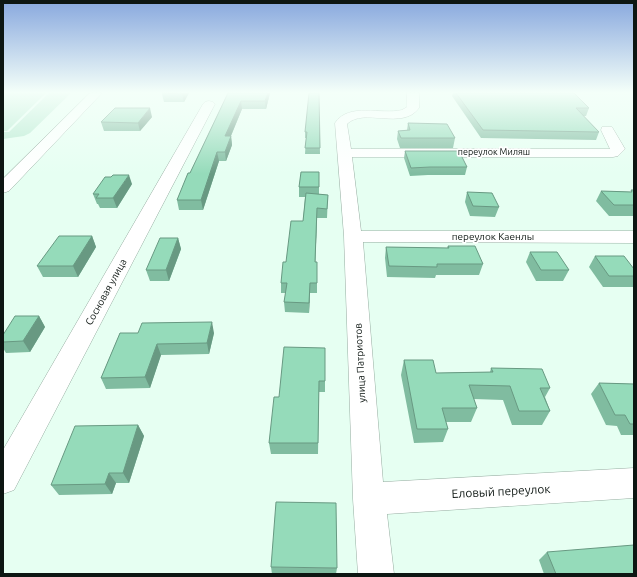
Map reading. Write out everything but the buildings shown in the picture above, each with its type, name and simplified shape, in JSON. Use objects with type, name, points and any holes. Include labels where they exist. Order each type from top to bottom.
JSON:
[{"type":"street","points":[[3,188],[71,120]]},
{"type":"street","name":"Сосновая улица","points":[[3,479],[200,120]]},
{"type":"street","name":"улица Патриотов","points":[[343,120],[341,123],[346,152],[353,236],[369,499],[376,574]]},
{"type":"street","name":"переулок Миляш","points":[[346,152],[612,153],[618,149],[607,130]]},
{"type":"street","name":"переулок Каенлы","points":[[353,236],[634,237]]},
{"type":"street","name":"Еловый переулок","points":[[369,499],[634,483]]},
{"type":"green space","points":[[3,120],[18,120],[7,131],[3,131]]},
{"type":"green space","points":[[21,120],[43,120],[30,133],[24,136],[3,139],[3,132],[9,132]]}]
